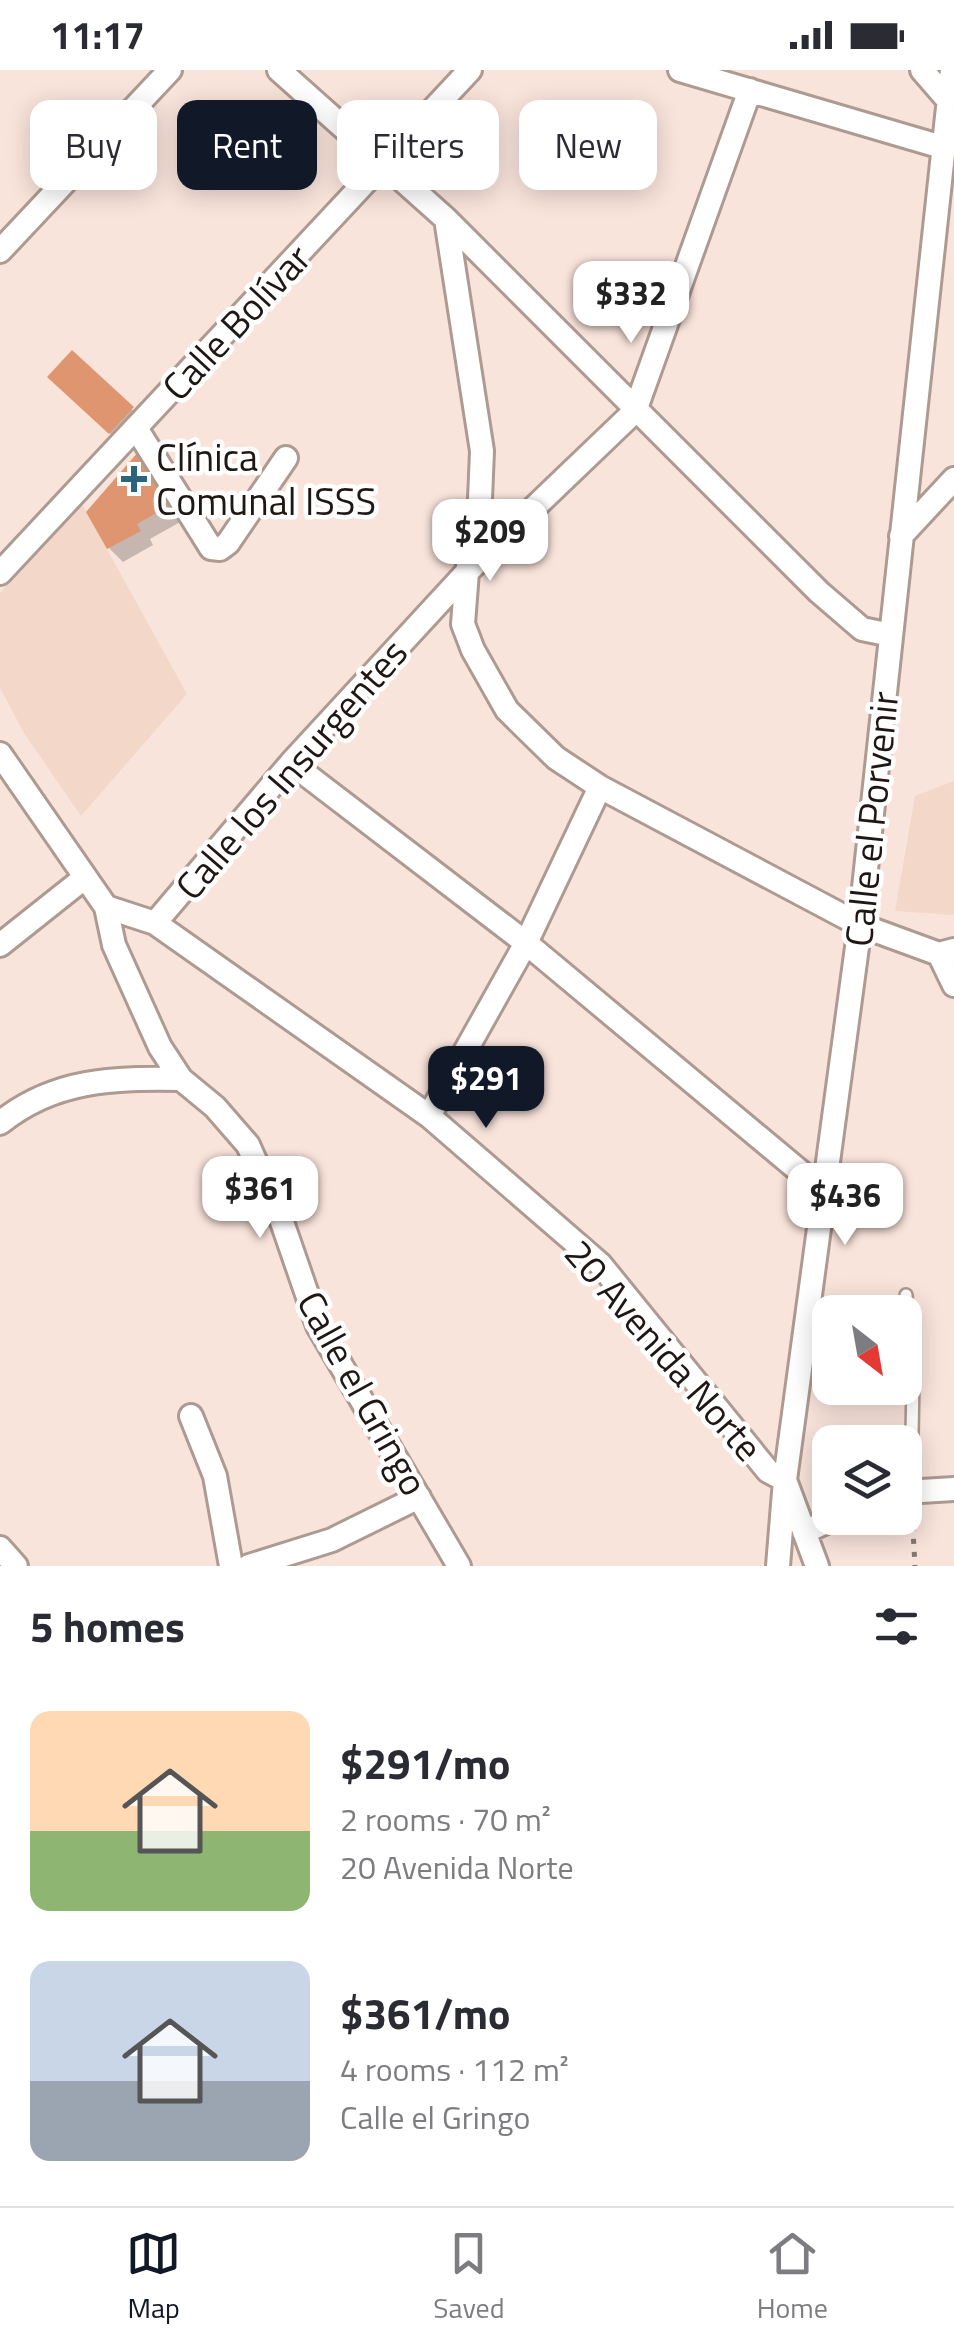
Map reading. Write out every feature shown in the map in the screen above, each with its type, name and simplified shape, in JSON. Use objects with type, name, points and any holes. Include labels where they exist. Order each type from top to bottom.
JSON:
[{"type":"street","points":[[0,251],[170,70]]},
{"type":"street","points":[[278,70],[337,122]]},
{"type":"street","name":"Calle Bolívar","points":[[443,100],[470,70]]},
{"type":"street","points":[[680,70],[942,147]]},
{"type":"street","points":[[922,70],[948,100]]},
{"type":"street","name":"Calle el Porvenir","points":[[778,1566],[784,1480],[827,1194],[860,925],[952,70]]},
{"type":"street","points":[[635,411],[750,90]]},
{"type":"street","name":"Calle Bolívar","points":[[0,573],[360,190]]},
{"type":"street","points":[[414,190],[819,592],[862,629],[891,636]]},
{"type":"street","points":[[446,219],[482,451],[464,624],[507,710],[556,758],[600,788],[860,925],[947,952],[954,985]]},
{"type":"street","name":"Calle los Insurgentes","points":[[155,923],[292,763],[467,572],[635,411]]},
{"type":"street","points":[[136,428],[211,548],[228,543],[286,458]]},
{"type":"street","points":[[902,536],[954,479]]},
{"type":"street","points":[[292,763],[526,943],[827,1194]]},
{"type":"street","points":[[5,770],[106,906]]},
{"type":"street","points":[[429,1116],[526,943],[600,788]]},
{"type":"street","points":[[0,945],[83,879]]},
{"type":"street","name":"20 Avenida Norte","points":[[106,906],[155,923],[429,1116],[600,1264],[768,1471],[784,1480]]},
{"type":"street","name":"Calle el Gringo","points":[[106,906],[114,946],[160,1046],[181,1079],[215,1107],[248,1146],[281,1219],[318,1326],[459,1566]]},
{"type":"street","points":[[0,1123],[61,1087],[120,1078],[181,1079]]},
{"type":"street","points":[[191,1416],[215,1476],[231,1566]]},
{"type":"street","points":[[784,1480],[817,1566]]},
{"type":"street","points":[[922,1490],[954,1488]]},
{"type":"street","points":[[249,1566],[332,1540],[419,1497]]},
{"type":"street","points":[[804,1532],[812,1528]]},
{"type":"street","points":[[0,1548],[16,1566]]},
{"type":"path","points":[[912,1535],[915,1566]]},
{"type":"shaded area","points":[[82,504],[187,694],[81,816],[24,733],[0,688],[0,593]]},
{"type":"shaded area","points":[[954,781],[954,915],[895,911],[915,796]]},
{"type":"building","points":[[72,350],[134,407],[109,434],[47,377]]},
{"type":"building","name":"Clínica Comunal ISSS","points":[[139,451],[169,506],[137,524],[141,531],[107,549],[86,512]]},
{"type":"place","name":"Clínica Comunal ISSS","points":[[134,479]]}]
